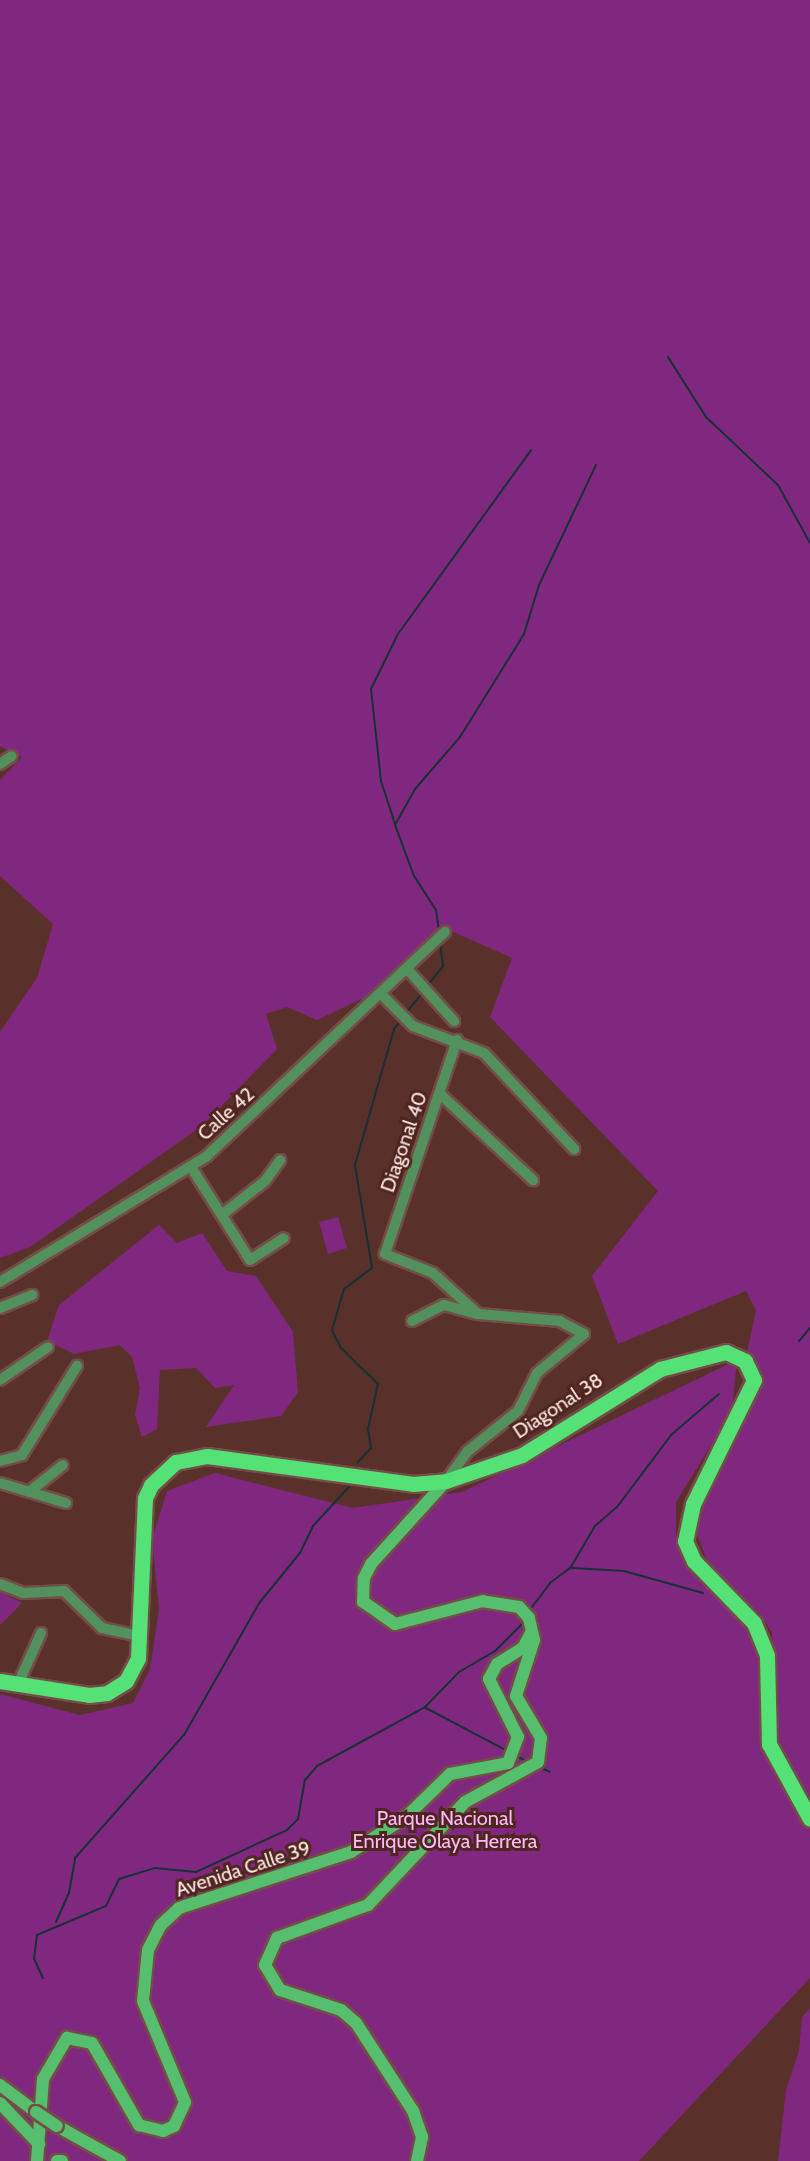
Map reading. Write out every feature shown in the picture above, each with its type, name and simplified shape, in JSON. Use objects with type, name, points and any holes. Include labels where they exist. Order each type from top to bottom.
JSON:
[{"type":"main road","name":"Diagonal 38","points":[[0,1681],[107,1693],[133,1671],[140,1636],[145,1498],[151,1485],[176,1462],[207,1455],[413,1484],[446,1481],[522,1455],[660,1369],[706,1353],[741,1358],[754,1380],[693,1504],[685,1541],[694,1561],[754,1623],[767,1656],[766,1716],[769,1744],[810,1819]]},
{"type":"street","points":[[0,764],[12,756]]},
{"type":"street","name":"Calle 42","points":[[0,1282],[190,1167],[383,996],[445,933]]},
{"type":"street","points":[[408,970],[454,1020]]},
{"type":"street","points":[[383,996],[413,1026],[457,1040],[506,1072],[574,1149]]},
{"type":"street","name":"Diagonal 40","points":[[457,1040],[385,1254],[433,1273],[478,1314]]},
{"type":"street","points":[[440,1094],[533,1180]]},
{"type":"street","points":[[223,1214],[264,1181],[280,1160]]},
{"type":"street","points":[[190,1167],[223,1214],[250,1260],[284,1238]]},
{"type":"street","points":[[0,1308],[33,1295]]},
{"type":"street","points":[[412,1321],[444,1305],[478,1314],[560,1321],[584,1334],[537,1373],[518,1411],[468,1451],[446,1481],[371,1564],[364,1578],[363,1602],[395,1624],[473,1603],[504,1601],[519,1607],[533,1626],[533,1646],[516,1696],[541,1738],[535,1765],[465,1802],[376,1899],[285,1933],[266,1958],[269,1978],[280,1990],[341,2010],[356,2023],[413,2111],[422,2136],[417,2161]]},
{"type":"street","points":[[0,1380],[48,1347]]},
{"type":"street","points":[[0,1461],[26,1450],[76,1366]]},
{"type":"street","points":[[29,1492],[63,1465]]},
{"type":"street","points":[[0,1483],[66,1503]]},
{"type":"street","points":[[0,1584],[23,1593],[64,1591],[102,1628],[140,1636]]},
{"type":"street","name":"Avenida Calle 39","points":[[37,2161],[43,2079],[57,2049],[75,2036],[92,2043],[138,2125],[163,2131],[174,2126],[185,2102],[143,2001],[148,1950],[161,1925],[178,1908],[351,1852],[405,1818],[450,1774],[508,1763],[518,1737],[489,1679],[497,1664],[523,1648],[533,1626]]},
{"type":"street","points":[[18,1684],[41,1633]]},
{"type":"street","points":[[0,2085],[57,2126],[120,2161]]},
{"type":"street","points":[[0,2103],[39,2144]]},
{"type":"street","points":[[57,2161],[62,2161]]},
{"type":"green space","points":[[0,0],[810,0],[810,1810],[774,1747],[772,1633],[760,1614],[708,1563],[696,1532],[694,1515],[761,1390],[759,1367],[747,1352],[756,1310],[746,1291],[618,1344],[592,1276],[658,1191],[490,1017],[512,958],[442,927],[368,996],[317,1020],[287,1007],[266,1014],[277,1049],[202,1126],[30,1247],[0,1258],[0,1032],[37,978],[53,924],[0,876],[0,780],[22,757],[0,746]]},
{"type":"green space","points":[[338,1217],[347,1248],[328,1254],[319,1222]]},
{"type":"green space","points":[[159,1225],[177,1243],[202,1233],[227,1271],[256,1276],[293,1332],[298,1392],[281,1416],[206,1427],[234,1385],[215,1388],[196,1368],[160,1370],[157,1429],[142,1437],[135,1415],[140,1388],[132,1357],[120,1345],[74,1354],[47,1341],[59,1305]]},
{"type":"green space","name":"Parque Nacional Enrique Olaya Herrera","points":[[737,1360],[732,1411],[676,1502],[676,1545],[756,1636],[763,1662],[762,1715],[810,1825],[810,1978],[639,2161],[0,2161],[0,1694],[80,1715],[133,1703],[150,1669],[159,1610],[152,1539],[167,1491],[215,1473],[353,1508],[462,1492]]},
{"type":"green space","points":[[0,1592],[22,1603],[0,1625]]},
{"type":"green space","points":[[810,2008],[810,2161],[778,2161],[786,2090],[799,2051],[802,2017]]},
{"type":"waterway","points":[[668,357],[706,417],[778,485],[810,543]]},
{"type":"waterway","points":[[395,824],[381,781],[371,689],[398,634],[531,450]]},
{"type":"waterway","points":[[439,931],[436,910],[414,876],[395,825],[415,789],[460,737],[524,634],[539,585],[596,465]]},
{"type":"waterway","points":[[427,986],[443,966],[440,943]]},
{"type":"waterway","points":[[405,1014],[422,993]]},
{"type":"waterway","points":[[358,1462],[371,1448],[368,1429],[378,1384],[341,1348],[332,1330],[344,1289],[372,1268],[355,1165],[394,1029],[402,1019]]},
{"type":"waterway","points":[[799,1341],[810,1328]]},
{"type":"waterway","points":[[532,1607],[550,1583],[571,1567],[595,1526],[617,1507],[671,1435],[719,1394]]},
{"type":"waterway","points":[[56,1922],[69,1893],[75,1858],[184,1735],[260,1602],[300,1553],[313,1526],[349,1487]]},
{"type":"waterway","points":[[572,1568],[624,1571],[703,1593]]},
{"type":"waterway","points":[[43,1978],[34,1959],[37,1935],[106,1906],[119,1879],[155,1868],[196,1872],[287,1830],[298,1819],[305,1780],[317,1766],[425,1707],[459,1672],[495,1651],[523,1623]]},
{"type":"waterway","points":[[426,1708],[509,1752]]},
{"type":"waterway","points":[[518,1757],[528,1762]]},
{"type":"waterway","points":[[539,1767],[550,1772]]}]
